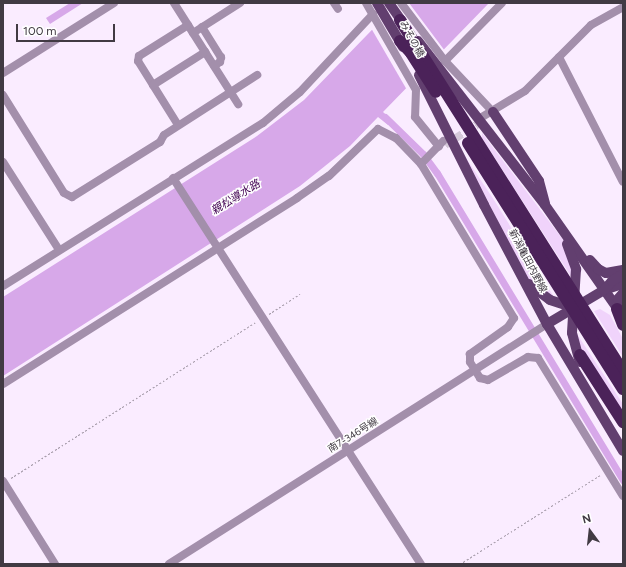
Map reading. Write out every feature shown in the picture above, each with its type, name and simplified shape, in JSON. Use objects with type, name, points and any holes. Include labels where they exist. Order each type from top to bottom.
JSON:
[{"type":"highway","points":[[400,20],[585,320],[623,389]]},
{"type":"highway","points":[[400,41],[411,53],[430,69]]},
{"type":"highway","points":[[620,313],[623,325]]},
{"type":"highway","points":[[585,320],[623,372]]},
{"type":"highway","points":[[580,355],[623,422]]},
{"type":"main road","points":[[377,3],[382,11]]},
{"type":"main road","name":"みその橋","points":[[382,11],[400,20]]},
{"type":"main road","name":"みその橋","points":[[382,11],[400,41]]},
{"type":"main road","points":[[430,69],[470,111],[598,269],[611,273],[623,270]]},
{"type":"main road","name":"新潟亀田内野線","points":[[430,69],[523,278],[547,324],[623,451]]},
{"type":"main road","points":[[493,112],[539,181],[548,208],[576,264],[573,338],[580,355],[582,374],[612,433]]},
{"type":"main road","points":[[548,208],[620,313]]},
{"type":"main road","points":[[604,290],[612,281],[623,274]]},
{"type":"main road","points":[[523,278],[550,300],[574,308]]},
{"type":"main road","points":[[547,324],[604,290],[623,284]]},
{"type":"main road","points":[[620,313],[618,299],[623,293]]},
{"type":"street","points":[[3,73],[114,3]]},
{"type":"street","points":[[174,3],[238,104]]},
{"type":"street","points":[[193,33],[240,3]]},
{"type":"street","points":[[366,3],[382,11],[430,69],[493,112]]},
{"type":"street","points":[[401,3],[430,69]]},
{"type":"street","points":[[422,163],[442,144],[415,117],[414,109],[417,94],[430,69],[502,3]]},
{"type":"street","points":[[483,119],[525,91],[560,58],[591,25],[623,7]]},
{"type":"street","points":[[3,286],[59,250],[175,181],[283,108],[382,11]]},
{"type":"street","points":[[178,125],[138,61],[139,56],[188,25]]},
{"type":"street","points":[[202,27],[221,58],[220,62],[214,66]]},
{"type":"street","points":[[153,85],[205,52]]},
{"type":"street","points":[[560,58],[623,182]]},
{"type":"street","points":[[3,95],[64,193],[72,197],[160,142],[164,135],[178,125],[257,75]]},
{"type":"street","points":[[3,384],[329,176],[378,129],[396,138],[422,163],[514,318],[508,327],[470,354],[474,370],[480,378],[488,380],[528,357],[538,358],[606,471],[623,496]]},
{"type":"street","points":[[3,162],[59,250]]},
{"type":"street","points":[[175,181],[264,317],[421,564]]},
{"type":"street","name":"南7-346号線","points":[[169,564],[547,324]]},
{"type":"street","points":[[4,482],[55,564]]},
{"type":"path","points":[[4,482],[300,294]]},
{"type":"path","points":[[460,564],[606,471]]},
{"type":"shaded area","points":[[482,133],[564,241],[574,281],[482,138]]},
{"type":"shaded area","points":[[464,155],[494,200],[554,297],[530,282],[492,213]]},
{"type":"shaded area","points":[[600,309],[610,315],[623,339],[623,357],[594,311]]},
{"type":"shaded area","points":[[573,328],[623,404],[623,417],[580,352]]},
{"type":"water","points":[[70,3],[83,3],[50,24],[46,18]]},
{"type":"water","name":"親松導水路","points":[[398,3],[489,3],[383,112],[393,121],[388,125],[378,117],[350,146],[300,186],[3,376],[3,297],[257,136],[304,100]]},
{"type":"pier","points":[[396,3],[409,3],[445,51],[407,90],[371,28]]},
{"type":"waterway","points":[[385,117],[423,154],[437,173],[623,480]]},
{"type":"tunnel","points":[[445,145],[484,120]]}]
